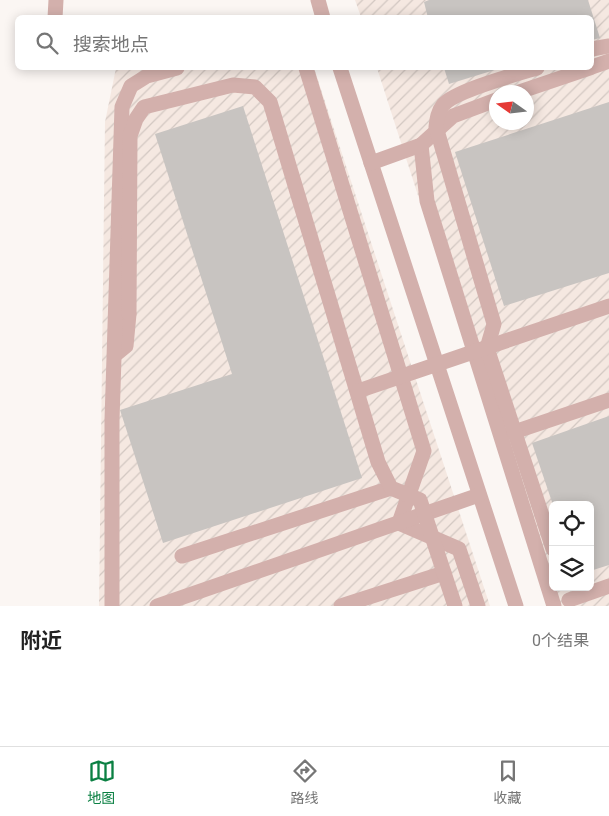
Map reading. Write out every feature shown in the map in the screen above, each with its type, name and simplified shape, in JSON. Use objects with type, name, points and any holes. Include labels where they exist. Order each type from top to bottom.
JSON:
[{"type":"street","points":[[56,0],[56,15]]},
{"type":"street","points":[[318,0],[322,15]]},
{"type":"street","points":[[594,66],[609,61]]},
{"type":"street","points":[[112,606],[112,420],[122,107],[131,86],[146,76],[169,70]]},
{"type":"street","points":[[307,70],[424,451],[399,522]]},
{"type":"street","points":[[341,70],[516,606]]},
{"type":"street","points":[[531,70],[457,94],[443,104],[438,115],[436,127],[494,324],[487,348],[552,546]]},
{"type":"street","points":[[534,87],[582,70]]},
{"type":"street","points":[[115,355],[126,346],[129,314],[130,136],[136,119],[144,107],[233,85],[255,87],[270,102],[378,462],[391,488]]},
{"type":"street","points":[[371,163],[421,144],[453,116],[489,103]]},
{"type":"street","points":[[421,144],[427,201],[554,606]]},
{"type":"street","points":[[358,391],[609,306]]},
{"type":"street","points":[[514,432],[609,400]]},
{"type":"street","points":[[182,556],[391,488],[420,500],[455,606]]},
{"type":"street","points":[[157,606],[480,495]]},
{"type":"street","points":[[399,522],[459,549],[478,606]]},
{"type":"street","points":[[341,606],[444,572]]},
{"type":"street","points":[[569,598],[609,586]]},
{"type":"shaded area","points":[[355,0],[609,0],[609,606],[550,606],[378,70],[594,70],[594,15],[360,15]]},
{"type":"shaded area","points":[[116,70],[315,70],[490,606],[99,606],[105,122]]},
{"type":"building","points":[[429,0],[588,0],[593,15],[427,15],[424,2]]},
{"type":"building","points":[[594,19],[600,38],[594,40]]},
{"type":"building","points":[[445,70],[494,70],[449,84]]},
{"type":"building","points":[[609,102],[609,273],[504,306],[455,152],[523,130],[534,130],[534,126]]},
{"type":"building","points":[[243,106],[362,478],[163,543],[120,410],[232,374],[155,134]]},
{"type":"building","points":[[609,416],[609,565],[594,570],[594,501],[552,501],[532,443]]}]
